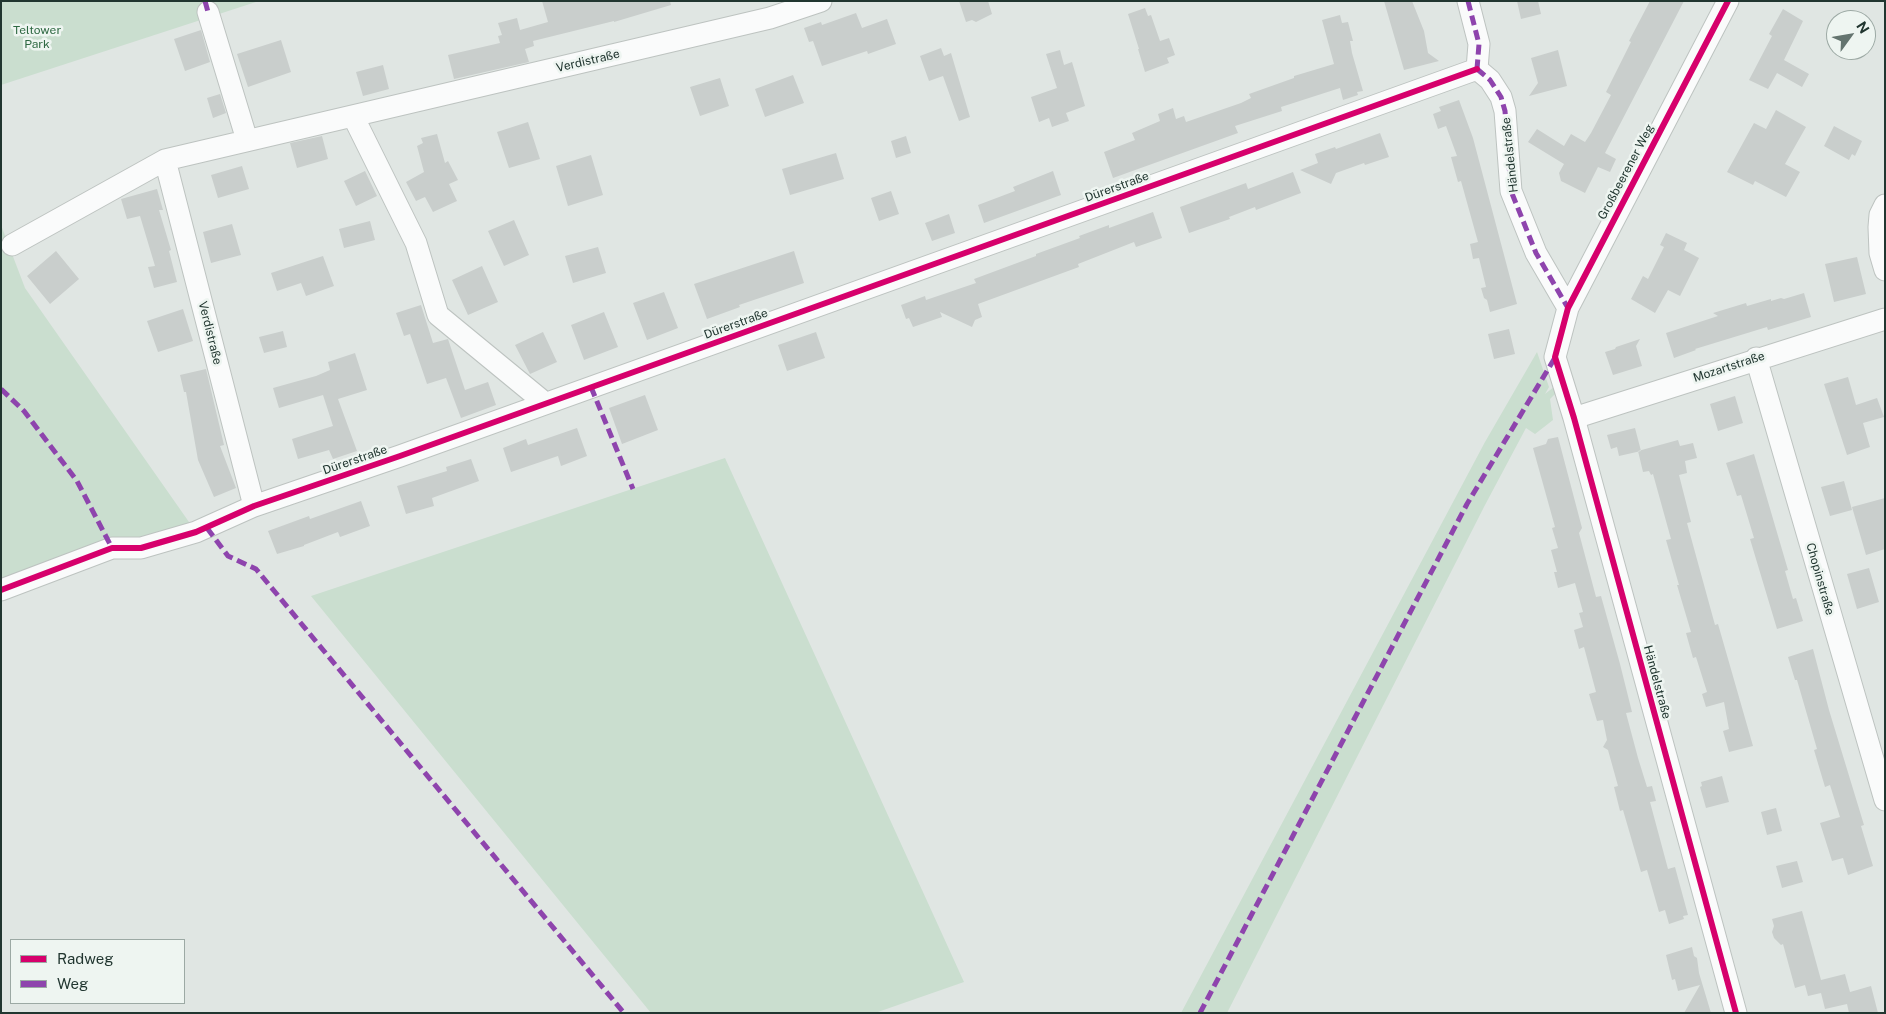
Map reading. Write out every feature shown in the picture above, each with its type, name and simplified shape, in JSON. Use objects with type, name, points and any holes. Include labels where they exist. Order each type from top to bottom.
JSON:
[{"type":"street","name":"Verdistraße","points":[[12,245],[165,160],[770,18],[821,1]]},
{"type":"street","points":[[1468,1],[1479,44],[1477,69]]},
{"type":"street","name":"Großbeerener Weg","points":[[1555,357],[1568,308],[1728,1]]},
{"type":"street","points":[[208,12],[248,140]]},
{"type":"street","name":"Händelstraße","points":[[1477,69],[1490,80],[1501,97],[1505,112],[1511,192],[1536,253],[1568,308]]},
{"type":"street","name":"Dürerstraße","points":[[1,590],[112,548],[141,548],[196,532],[254,506],[400,456],[1477,69]]},
{"type":"street","points":[[353,116],[416,243],[438,315],[546,403]]},
{"type":"street","name":"Verdistraße","points":[[165,160],[254,506]]},
{"type":"street","points":[[1885,205],[1880,215],[1878,227],[1880,252],[1885,270]]},
{"type":"street","name":"Mozartstraße","points":[[1574,418],[1756,358],[1885,319]]},
{"type":"street","name":"Händelstraße","points":[[1555,357],[1574,418],[1736,1013]]},
{"type":"street","name":"Chopinstraße","points":[[1756,358],[1885,800]]},
{"type":"green space","name":"Teltower Park","points":[[1,1],[259,1],[1,85]]},
{"type":"green space","points":[[1,225],[25,288],[196,532],[1,590]]},
{"type":"green space","points":[[1537,352],[1549,387],[1545,394],[1559,383],[1560,389],[1550,399],[1553,420],[1535,434],[1526,428],[1227,1013],[1181,1013],[1485,442]]},
{"type":"green space","points":[[725,458],[964,982],[875,1013],[651,1013],[311,596]]},
{"type":"building","points":[[542,1],[670,1],[671,5],[614,22],[533,41],[534,46],[525,49],[529,62],[454,79],[448,55],[500,43],[498,36],[502,35],[498,23],[517,18],[520,30],[548,22]]},
{"type":"building","points":[[959,1],[988,1],[992,14],[976,22],[972,20],[966,22]]},
{"type":"building","points":[[1384,1],[1412,1],[1424,31],[1428,53],[1439,61],[1404,70]]},
{"type":"building","points":[[1517,1],[1538,1],[1541,14],[1521,19]]},
{"type":"building","points":[[1650,1],[1684,1],[1605,153],[1616,159],[1610,172],[1598,167],[1585,193],[1561,181],[1559,173],[1564,164],[1528,142],[1537,129],[1564,146],[1571,134],[1585,142],[1611,95],[1606,92]]},
{"type":"building","points":[[1145,8],[1148,16],[1151,15],[1160,41],[1169,38],[1175,55],[1167,58],[1169,63],[1145,72],[1128,14]]},
{"type":"building","points":[[1783,9],[1803,21],[1784,60],[1809,74],[1802,87],[1777,73],[1768,89],[1749,80],[1772,36],[1769,34]]},
{"type":"building","points":[[856,13],[862,28],[887,19],[896,44],[868,54],[867,51],[822,66],[813,41],[809,42],[804,28],[821,22],[822,25]]},
{"type":"building","points":[[1340,15],[1342,23],[1348,22],[1353,41],[1350,41],[1352,53],[1363,91],[1357,92],[1358,95],[1343,100],[1340,88],[1281,107],[1282,111],[1235,126],[1238,133],[1113,178],[1104,152],[1135,140],[1132,133],[1160,121],[1158,114],[1173,108],[1176,119],[1184,116],[1186,122],[1241,103],[1251,98],[1249,94],[1294,78],[1294,76],[1334,64],[1322,20]]},
{"type":"building","points":[[201,30],[210,62],[185,71],[174,39]]},
{"type":"building","points":[[281,40],[291,72],[248,87],[237,54]]},
{"type":"building","points":[[941,48],[944,56],[951,53],[970,117],[959,121],[943,76],[929,81],[920,56]]},
{"type":"building","points":[[1060,50],[1064,65],[1072,62],[1085,106],[1066,113],[1069,121],[1052,127],[1049,118],[1039,122],[1031,97],[1057,88],[1046,54]]},
{"type":"building","points":[[1558,50],[1567,86],[1529,96],[1538,83],[1531,58]]},
{"type":"building","points":[[383,65],[389,89],[363,96],[356,72]]},
{"type":"building","points":[[793,75],[804,103],[765,117],[755,89]]},
{"type":"building","points":[[720,78],[729,106],[700,116],[690,87]]},
{"type":"building","points":[[220,94],[226,113],[213,118],[207,98]]},
{"type":"building","points":[[1459,100],[1473,138],[1517,304],[1490,312],[1481,288],[1486,287],[1479,258],[1473,259],[1470,244],[1478,242],[1461,181],[1458,182],[1451,157],[1457,156],[1446,126],[1438,129],[1433,114],[1441,111],[1439,107]]},
{"type":"building","points":[[1776,110],[1806,127],[1785,164],[1800,172],[1786,197],[1755,181],[1753,185],[1727,172],[1754,123],[1766,129]]},
{"type":"building","points":[[528,122],[540,159],[509,168],[497,132]]},
{"type":"building","points":[[1834,126],[1862,141],[1855,156],[1852,154],[1849,160],[1824,146]]},
{"type":"building","points":[[1380,133],[1389,157],[1336,173],[1331,184],[1300,170],[1318,163],[1315,154],[1335,147],[1336,149]]},
{"type":"building","points":[[437,134],[445,163],[448,161],[458,180],[449,184],[457,201],[433,212],[425,197],[416,201],[406,182],[424,172],[417,146],[423,143],[421,138]]},
{"type":"building","points":[[322,136],[328,159],[297,168],[290,143]]},
{"type":"building","points":[[906,136],[911,153],[896,158],[891,141]]},
{"type":"building","points":[[836,153],[844,179],[790,195],[782,169]]},
{"type":"building","points":[[591,155],[603,195],[568,206],[556,166]]},
{"type":"building","points":[[242,166],[249,189],[218,198],[211,175]]},
{"type":"building","points":[[365,171],[377,196],[356,206],[344,181]]},
{"type":"building","points":[[1053,171],[1061,195],[984,223],[978,205],[1015,191],[1013,187]]},
{"type":"building","points":[[1293,172],[1301,193],[1256,210],[1255,207],[1229,217],[1230,219],[1189,233],[1180,207],[1246,183],[1248,189]]},
{"type":"building","points":[[157,189],[163,210],[159,210],[171,250],[169,251],[177,282],[154,288],[148,267],[155,266],[140,216],[127,219],[121,199]]},
{"type":"building","points":[[891,191],[899,214],[879,221],[871,198]]},
{"type":"building","points":[[1153,212],[1162,238],[1136,247],[1134,242],[1078,264],[1079,267],[978,304],[982,317],[975,320],[972,327],[940,312],[942,317],[913,327],[909,318],[906,319],[901,305],[925,296],[926,300],[976,283],[974,279],[1080,238],[1079,236],[1109,225],[1109,228]]},
{"type":"building","points":[[949,214],[955,233],[932,241],[925,223]]},
{"type":"building","points":[[514,220],[529,255],[504,266],[488,231]]},
{"type":"building","points":[[370,221],[375,240],[344,248],[339,229]]},
{"type":"building","points":[[232,224],[241,255],[211,263],[203,232]]},
{"type":"building","points":[[1666,233],[1687,243],[1684,250],[1699,258],[1680,296],[1668,290],[1655,313],[1631,299],[1643,276],[1648,279],[1664,247],[1660,245]]},
{"type":"building","points":[[598,247],[606,273],[573,283],[565,256]]},
{"type":"building","points":[[56,251],[79,279],[50,304],[27,276]]},
{"type":"building","points":[[794,251],[804,283],[739,305],[740,307],[707,319],[694,284]]},
{"type":"building","points":[[323,256],[334,286],[306,296],[301,283],[277,291],[271,273]]},
{"type":"building","points":[[1857,257],[1866,294],[1834,302],[1825,264]]},
{"type":"building","points":[[482,266],[498,302],[468,315],[452,280]]},
{"type":"building","points":[[664,292],[678,328],[647,340],[633,303]]},
{"type":"building","points":[[1804,293],[1811,317],[1768,330],[1767,327],[1695,349],[1674,358],[1666,333],[1718,316],[1713,313],[1746,303],[1747,306]]},
{"type":"building","points":[[421,305],[433,343],[448,339],[465,390],[488,382],[496,405],[461,418],[446,378],[427,384],[410,334],[404,336],[396,313]]},
{"type":"building","points":[[183,309],[193,341],[158,352],[147,321]]},
{"type":"building","points":[[604,312],[618,347],[584,360],[571,325]]},
{"type":"building","points":[[1509,329],[1515,354],[1494,359],[1488,334]]},
{"type":"building","points":[[283,331],[287,347],[264,353],[259,337]]},
{"type":"building","points":[[543,332],[557,362],[530,374],[515,345]]},
{"type":"building","points":[[816,332],[825,358],[787,371],[778,345]]},
{"type":"building","points":[[1640,339],[1636,346],[1642,366],[1613,375],[1605,352]]},
{"type":"building","points":[[355,353],[367,390],[338,399],[357,451],[333,459],[329,450],[298,459],[292,439],[333,426],[323,395],[279,408],[273,388],[316,376],[330,370],[328,362]]},
{"type":"building","points":[[206,369],[224,445],[220,446],[236,488],[214,497],[198,460],[186,392],[184,392],[180,375]]},
{"type":"building","points":[[1848,377],[1856,405],[1877,398],[1884,417],[1863,423],[1870,447],[1847,455],[1824,384]]},
{"type":"building","points":[[645,395],[658,430],[622,444],[609,408]]},
{"type":"building","points":[[1735,396],[1743,423],[1718,431],[1710,404]]},
{"type":"building","points":[[577,428],[587,456],[561,466],[558,456],[511,472],[503,448],[526,439],[528,445]]},
{"type":"building","points":[[1635,428],[1641,451],[1619,456],[1617,447],[1611,449],[1607,435]]},
{"type":"building","points":[[1558,437],[1582,528],[1579,533],[1596,597],[1601,596],[1632,712],[1626,713],[1638,758],[1647,787],[1652,786],[1656,801],[1650,802],[1668,869],[1675,867],[1688,915],[1683,916],[1684,919],[1669,924],[1665,910],[1659,912],[1647,870],[1641,872],[1623,810],[1620,811],[1614,787],[1618,786],[1608,750],[1603,747],[1607,740],[1603,720],[1597,721],[1589,694],[1596,692],[1584,647],[1579,649],[1574,630],[1583,627],[1579,613],[1583,612],[1575,583],[1558,588],[1554,572],[1557,572],[1551,550],[1558,548],[1552,528],[1555,527],[1533,448],[1546,444],[1548,439]]},
{"type":"building","points":[[1678,440],[1680,446],[1693,443],[1697,458],[1685,461],[1687,473],[1679,475],[1691,522],[1687,523],[1715,625],[1718,624],[1753,746],[1729,752],[1723,731],[1729,729],[1724,702],[1706,707],[1702,694],[1707,692],[1696,657],[1693,658],[1686,633],[1691,632],[1666,540],[1671,539],[1653,474],[1651,475],[1649,471],[1643,472],[1638,451]]},
{"type":"building","points":[[1754,454],[1788,570],[1785,571],[1793,599],[1796,598],[1803,621],[1777,629],[1750,539],[1754,538],[1741,495],[1737,496],[1726,463]]},
{"type":"building","points":[[471,459],[479,481],[432,498],[434,506],[406,514],[397,486],[447,471],[446,467]]},
{"type":"building","points":[[1844,481],[1852,510],[1830,516],[1821,487]]},
{"type":"building","points":[[1885,498],[1885,549],[1866,555],[1852,507]]},
{"type":"building","points":[[361,501],[370,526],[340,537],[338,532],[304,546],[277,554],[268,531],[309,516],[310,519]]},
{"type":"building","points":[[1869,568],[1879,602],[1857,609],[1847,574]]},
{"type":"building","points":[[1813,649],[1829,710],[1864,825],[1861,826],[1873,866],[1848,875],[1843,858],[1832,861],[1820,823],[1840,817],[1830,785],[1825,787],[1814,750],[1817,749],[1797,680],[1795,680],[1788,657]]},
{"type":"building","points":[[1722,776],[1729,802],[1706,808],[1700,787],[1702,786],[1701,782]]},
{"type":"building","points":[[1776,808],[1782,831],[1767,835],[1761,812]]},
{"type":"building","points":[[1797,861],[1803,882],[1782,888],[1776,866]]},
{"type":"building","points":[[1802,911],[1821,980],[1845,974],[1850,992],[1871,986],[1878,1013],[1849,1013],[1847,1004],[1825,1009],[1821,993],[1808,996],[1805,985],[1795,988],[1783,944],[1781,945],[1774,938],[1772,932],[1774,926],[1772,919]]},
{"type":"building","points":[[1692,947],[1694,956],[1697,958],[1699,973],[1711,1013],[1684,1013],[1700,985],[1678,991],[1675,979],[1672,980],[1666,955]]},
{"type":"marked path","points":[[205,1],[208,12]]},
{"type":"marked path","points":[[1468,1],[1479,44],[1477,69]]},
{"type":"marked path","points":[[1477,69],[1490,80],[1501,97],[1505,111],[1511,191],[1536,253],[1568,308],[1567,310]]},
{"type":"marked path","points":[[1200,1013],[1467,504],[1556,356]]},
{"type":"marked path","points":[[591,387],[633,489]]},
{"type":"marked path","points":[[1,389],[24,411],[77,481],[112,548]]},
{"type":"marked path","points":[[207,528],[228,556],[256,569],[624,1013]]},
{"type":"cycle path","points":[[1728,1],[1568,308],[1555,357],[1574,418],[1736,1013]]},
{"type":"cycle path","points":[[1,590],[112,548],[141,548],[196,532],[254,506],[400,456],[1477,69]]}]
